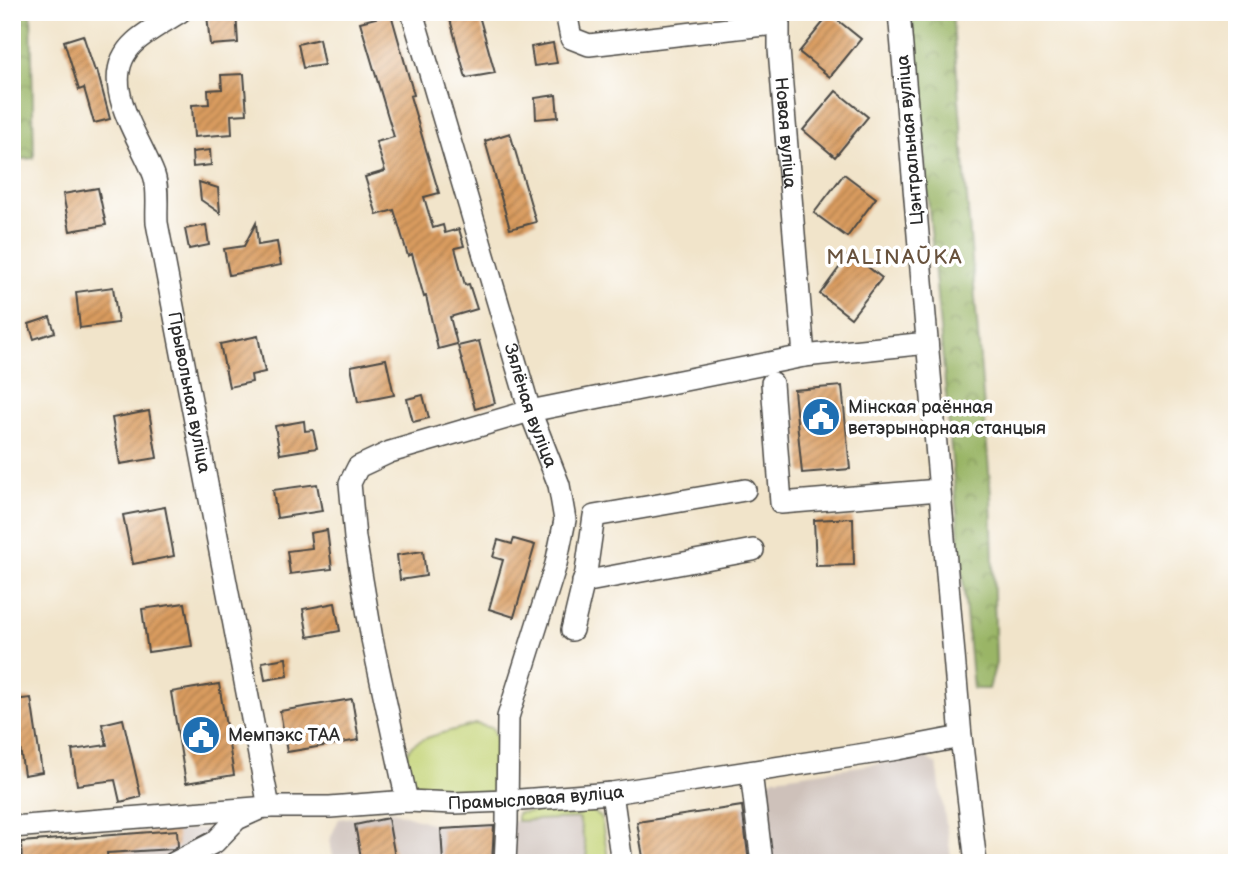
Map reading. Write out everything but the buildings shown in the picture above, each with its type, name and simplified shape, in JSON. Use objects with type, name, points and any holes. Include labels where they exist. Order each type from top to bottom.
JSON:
[{"type":"street","name":"Прывольная вуліца","points":[[180,12],[134,42],[120,62],[116,78],[122,103],[155,178],[157,223],[266,807]]},
{"type":"street","name":"Зялёная вуліца","points":[[412,12],[530,411],[559,485],[565,520],[556,564],[508,717],[505,863]]},
{"type":"street","name":"Новая вуліца","points":[[566,12],[571,38],[589,45],[779,24],[804,356]]},
{"type":"street","name":"Цэнтральная вуліца","points":[[899,12],[961,737]]},
{"type":"street","points":[[407,801],[372,639],[355,538],[350,483],[358,467],[390,452],[530,411],[804,356],[927,342]]},
{"type":"street","points":[[772,383],[781,503],[939,490]]},
{"type":"street","points":[[572,630],[594,516],[745,490]]},
{"type":"street","points":[[583,582],[752,550]]},
{"type":"street","name":"Прамысловая вуліца","points":[[12,827],[266,807],[330,807],[407,801],[507,801],[612,793],[961,737]]},
{"type":"street","points":[[961,737],[976,863]]},
{"type":"street","points":[[751,772],[762,863]]},
{"type":"street","points":[[612,793],[622,863]]},
{"type":"street","points":[[174,863],[215,842],[237,819],[266,807]]},
{"type":"shaded area","points":[[925,757],[937,765],[952,863],[644,863],[637,822],[747,805],[763,790],[767,782],[775,778]]},
{"type":"shaded area","points":[[393,811],[436,825],[579,818],[589,863],[335,863],[329,841],[339,819]]},
{"type":"shaded area","points":[[211,828],[220,863],[22,863],[21,842]]},
{"type":"green space","points":[[12,12],[31,12],[34,158],[12,160]]},
{"type":"green space","points":[[911,12],[952,12],[991,496],[996,663],[989,689],[973,689]]},
{"type":"green space","points":[[476,724],[492,728],[498,744],[501,768],[496,793],[423,792],[411,787],[406,758],[413,745],[429,737]]},
{"type":"green space","points":[[586,807],[601,817],[609,863],[589,863],[579,818],[517,821],[517,813]]},
{"type":"place","name":"Мінская раённая ветэрынарная станцыя","points":[[821,417]]},
{"type":"place","name":"Мемпэкс ТАА","points":[[201,735]]},
{"type":"district","name":"MALINAŬKA","points":[[895,257]]}]
